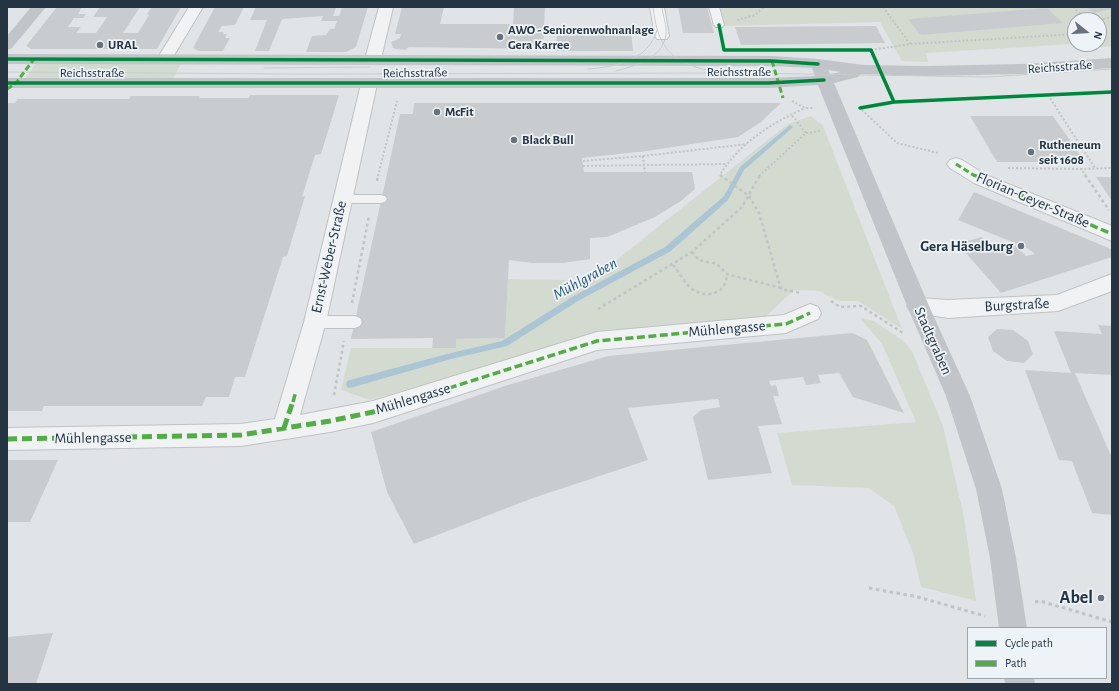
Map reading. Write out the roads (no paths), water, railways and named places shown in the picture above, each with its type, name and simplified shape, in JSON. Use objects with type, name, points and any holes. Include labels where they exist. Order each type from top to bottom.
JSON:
[{"type":"main road","points":[[7,45],[39,7]]},
{"type":"main road","name":"Reichsstraße","points":[[7,59],[772,61],[821,72]]},
{"type":"main road","points":[[369,84],[373,59]]},
{"type":"main road","name":"Reichsstraße","points":[[7,83],[773,83],[821,72],[864,70],[976,71],[1112,63]]},
{"type":"main road","name":"Stadtgraben","points":[[821,72],[918,306],[958,396],[989,488],[1003,558],[1013,627]]},
{"type":"street","points":[[165,59],[196,7]]},
{"type":"street","points":[[373,59],[386,7]]},
{"type":"street","points":[[657,7],[662,36]]},
{"type":"street","name":"Ernst-Weber-Straße","points":[[284,428],[315,322],[369,84]]},
{"type":"street","name":"Florian-Geyer-Straße","points":[[956,164],[980,179],[1112,234]]},
{"type":"street","name":"Burgstraße","points":[[918,306],[948,309],[1058,303],[1112,282]]},
{"type":"street","name":"Mühlengasse","points":[[7,439],[241,435],[330,421],[373,412],[597,341],[786,324],[807,303]]},
{"type":"lane","points":[[714,7],[718,22]]},
{"type":"lane","points":[[343,199],[377,199]]},
{"type":"lane","points":[[315,322],[352,322]]},
{"type":"waterway","name":"Mühlgraben","points":[[350,384],[451,356],[504,344],[575,299],[668,249],[726,198],[742,169],[790,127]]},
{"type":"tram line","points":[[653,7],[658,31],[664,44]]},
{"type":"tram line","points":[[662,7],[666,32],[664,44]]},
{"type":"tram line","points":[[588,69],[620,64],[639,55],[653,40],[657,30]]},
{"type":"tram line","points":[[616,71],[647,60],[660,50],[664,44]]},
{"type":"tram line","points":[[664,44],[674,56],[683,62],[694,67],[707,70]]},
{"type":"tram line","points":[[264,68],[370,67]]},
{"type":"tram line","points":[[7,72],[300,74],[745,73],[988,77],[1112,69]]},
{"type":"place","name":"AWO - Seniorenwohnanlage Gera Karree","points":[[500,37]]},
{"type":"place","name":"URAL","points":[[100,45]]},
{"type":"place","name":"McFit","points":[[437,112]]},
{"type":"place","name":"Black Bull","points":[[514,140]]},
{"type":"place","name":"Rutheneum seit 1608","points":[[1031,152]]},
{"type":"place","name":"Gera Häselburg","points":[[1021,246]]},
{"type":"place","name":"Abel","points":[[1101,598]]}]
